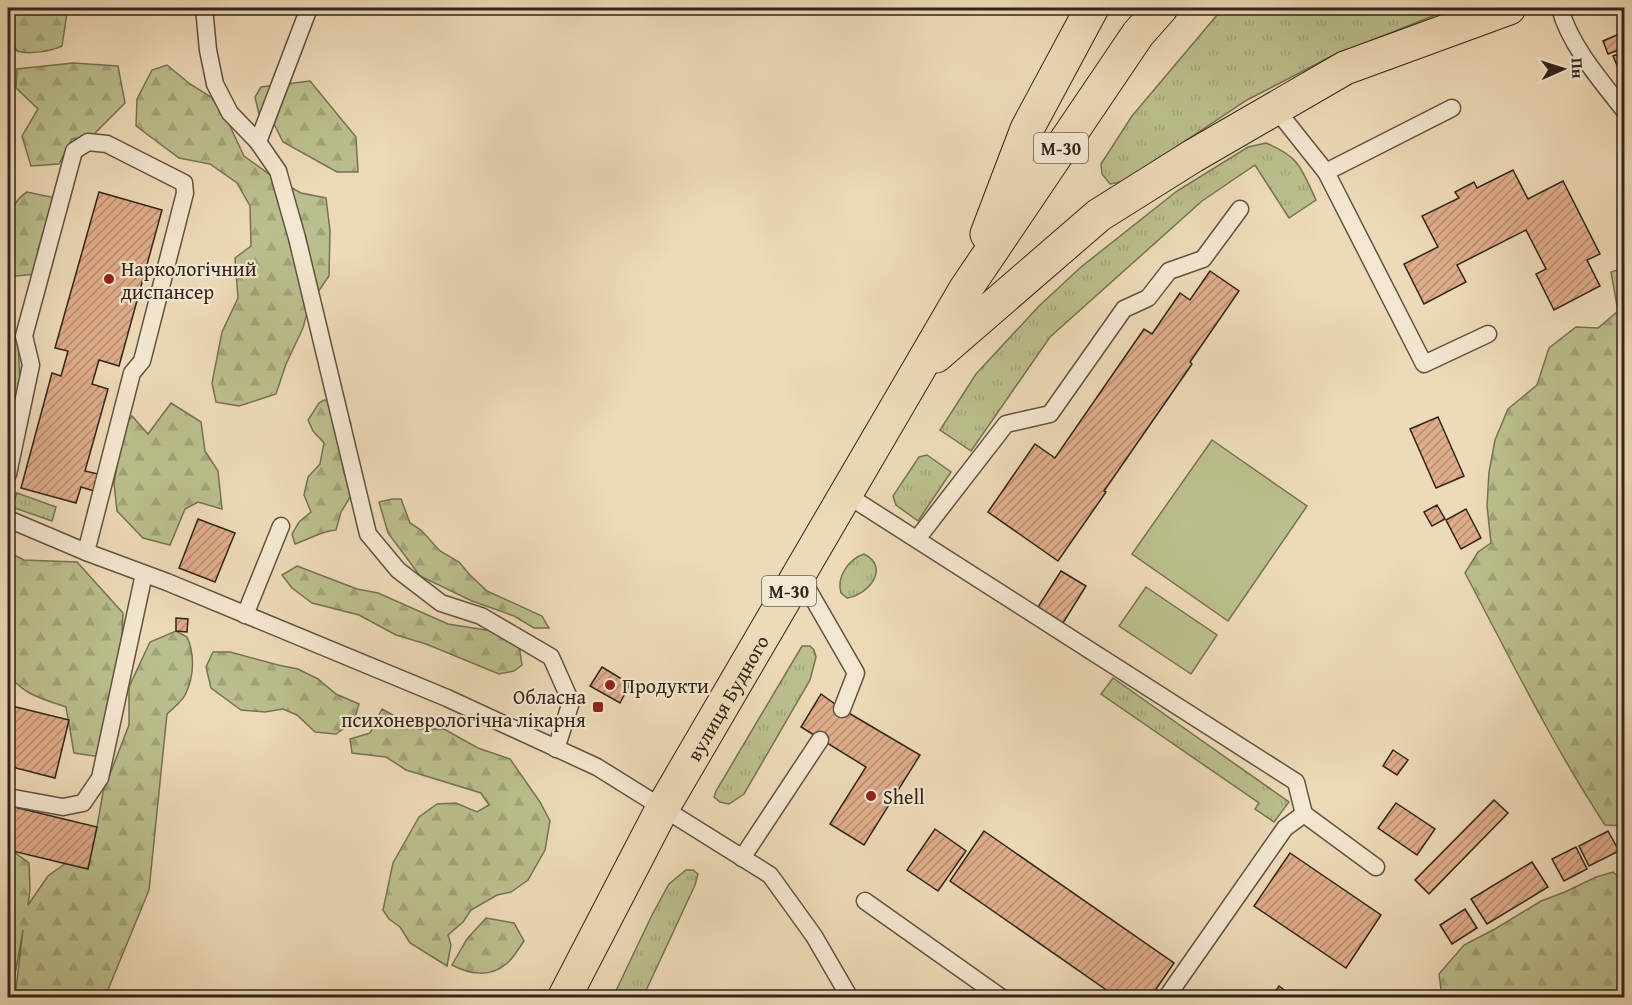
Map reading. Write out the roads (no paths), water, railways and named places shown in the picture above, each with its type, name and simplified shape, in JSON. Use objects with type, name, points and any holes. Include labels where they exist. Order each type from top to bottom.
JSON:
[{"type":"highway","name":"М-30","points":[[965,290],[1028,129],[1092,8]]},
{"type":"highway","name":"М-30","points":[[916,373],[965,290],[1138,34],[1161,8]]},
{"type":"highway","points":[[916,373],[1099,215],[1193,156],[1345,68],[1509,8]]},
{"type":"highway","name":"вулиця Будного","points":[[564,998],[662,809],[916,373]]},
{"type":"lane","points":[[204,8],[208,50],[215,84],[230,113],[258,142],[278,171],[297,238],[368,534],[398,570],[441,603],[481,615],[552,657],[571,702],[556,748]]},
{"type":"lane","points":[[258,142],[309,8]]},
{"type":"lane","points":[[1560,8],[1564,24],[1597,76],[1624,110]]},
{"type":"lane","points":[[1275,108],[1326,172],[1424,364],[1488,334]]},
{"type":"lane","points":[[1326,172],[1452,108]]},
{"type":"lane","points":[[8,474],[31,365],[24,336],[74,151],[88,142],[107,144],[184,183],[185,193],[142,362],[132,374],[86,552]]},
{"type":"lane","points":[[917,539],[1006,424],[1050,414],[1124,309],[1148,298],[1169,271],[1203,259],[1240,209]]},
{"type":"lane","points":[[847,495],[1296,782],[1304,814],[1376,867]]},
{"type":"lane","points":[[8,519],[447,698],[597,767],[770,875],[814,936],[850,998]]},
{"type":"lane","points":[[245,615],[281,526]]},
{"type":"lane","points":[[8,797],[63,807],[82,803],[100,778],[144,574]]},
{"type":"lane","points":[[800,574],[856,673],[842,709]]},
{"type":"lane","points":[[742,858],[820,740]]},
{"type":"lane","points":[[1166,998],[1285,828],[1304,814]]},
{"type":"lane","points":[[865,901],[1002,998]]},
{"type":"place","name":"Наркологічний диспансер","points":[[109,279]]},
{"type":"place","name":"Продукти","points":[[610,685]]},
{"type":"place","name":"Обласна психоневрологічна лікарня","points":[[598,707]]},
{"type":"place","name":"Shell","points":[[871,796]]}]
